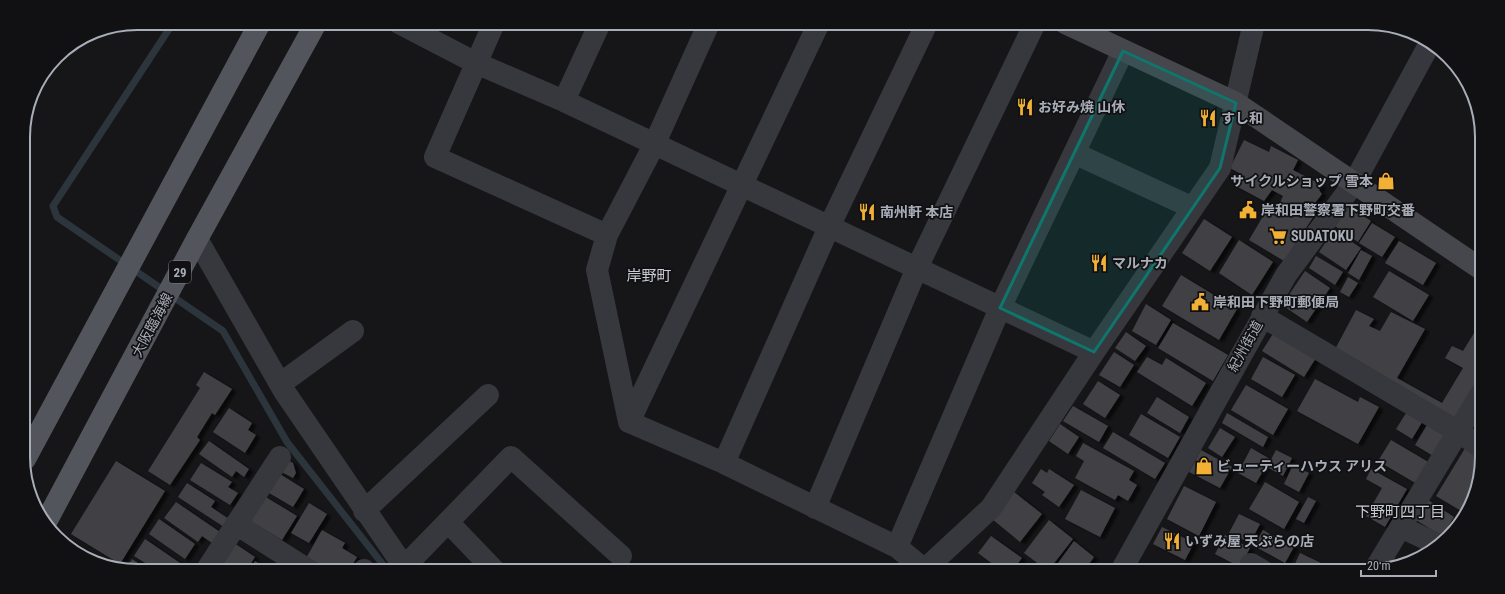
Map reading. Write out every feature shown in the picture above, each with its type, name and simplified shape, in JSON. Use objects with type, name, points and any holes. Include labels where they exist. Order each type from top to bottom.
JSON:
[{"type":"main road","points":[[30,450],[256,30]]},
{"type":"main road","name":"大阪臨海線","points":[[48,518],[197,240],[312,30]]},
{"type":"street","points":[[412,30],[476,63],[564,101],[654,145],[1094,352]]},
{"type":"street","points":[[491,30],[435,158],[608,234]]},
{"type":"street","points":[[564,101],[597,30]]},
{"type":"street","points":[[629,422],[597,270],[608,234],[654,145],[706,30]]},
{"type":"street","points":[[629,422],[816,30]]},
{"type":"street","points":[[724,463],[829,227],[924,30]]},
{"type":"street","points":[[815,508],[917,268],[1033,30]]},
{"type":"street","points":[[1083,30],[1123,51],[1236,103],[1475,265]]},
{"type":"street","points":[[931,564],[991,508],[1094,352],[1220,168],[1252,30]]},
{"type":"street","name":"紀州街道","points":[[1125,564],[1286,275],[1354,183],[1428,48]]},
{"type":"street","points":[[897,547],[1000,308],[1123,51]]},
{"type":"street","points":[[1074,153],[1193,208]]},
{"type":"street","points":[[197,240],[280,384],[364,511],[401,564]]},
{"type":"street","points":[[1262,316],[1457,431],[1475,443]]},
{"type":"street","points":[[280,384],[353,331]]},
{"type":"street","points":[[364,511],[488,395]]},
{"type":"street","points":[[1378,564],[1475,403]]},
{"type":"street","points":[[629,422],[724,463],[897,547],[916,564]]},
{"type":"street","points":[[210,564],[280,456]]},
{"type":"street","points":[[410,564],[511,457],[621,556]]},
{"type":"street","points":[[448,522],[488,564]]},
{"type":"street","points":[[236,524],[299,564]]},
{"type":"street","points":[[1401,526],[1433,542]]},
{"type":"highlighted area","points":[[1123,51],[1236,103],[1220,168],[1094,352],[1000,308]]},
{"type":"building","points":[[1244,140],[1269,152],[1271,146],[1298,160],[1293,170],[1322,185],[1319,190],[1322,194],[1315,203],[1320,207],[1284,261],[1249,240],[1269,206],[1277,209],[1283,196],[1272,190],[1264,201],[1236,186],[1241,174],[1230,168]]},
{"type":"building","points":[[1348,206],[1371,221],[1358,242],[1335,226]]},
{"type":"building","points":[[1204,219],[1232,237],[1210,271],[1182,253]]},
{"type":"building","points":[[1372,223],[1395,237],[1382,257],[1359,243]]},
{"type":"building","points":[[1334,230],[1361,248],[1346,270],[1319,252]]},
{"type":"building","points":[[1239,240],[1273,262],[1252,295],[1219,273]]},
{"type":"building","points":[[1399,241],[1436,263],[1423,285],[1385,263]]},
{"type":"building","points":[[1361,250],[1372,256],[1359,280],[1348,273]]},
{"type":"building","points":[[1316,256],[1343,272],[1335,285],[1309,268]]},
{"type":"building","points":[[1305,271],[1330,288],[1307,322],[1282,305]]},
{"type":"building","points":[[1389,271],[1429,295],[1413,321],[1373,297]]},
{"type":"building","points":[[1181,275],[1237,309],[1219,340],[1162,306]]},
{"type":"building","points":[[1348,277],[1358,283],[1349,297],[1340,292]]},
{"type":"building","points":[[1146,304],[1171,320],[1156,345],[1132,331]]},
{"type":"building","points":[[1356,310],[1374,319],[1369,326],[1380,331],[1391,312],[1425,329],[1397,378],[1442,403],[1463,368],[1445,358],[1452,346],[1463,351],[1475,331],[1475,394],[1456,425],[1333,353]]},
{"type":"building","points":[[1173,323],[1228,355],[1213,381],[1158,348]]},
{"type":"building","points":[[1126,332],[1146,346],[1135,361],[1115,348]]},
{"type":"building","points":[[1274,332],[1316,358],[1304,377],[1262,351]]},
{"type":"building","points":[[1114,352],[1134,365],[1120,387],[1099,375]]},
{"type":"building","points":[[1147,357],[1162,365],[1166,358],[1206,383],[1192,406],[1137,372]]},
{"type":"building","points":[[1263,357],[1295,375],[1282,397],[1251,379]]},
{"type":"building","points":[[204,372],[232,389],[215,415],[212,413],[197,437],[200,440],[170,485],[148,471],[200,388],[196,385]]},
{"type":"building","points":[[1315,379],[1358,402],[1360,397],[1379,407],[1358,444],[1297,411]]},
{"type":"building","points":[[1098,381],[1120,395],[1105,418],[1083,404]]},
{"type":"building","points":[[1246,385],[1288,409],[1273,435],[1231,410]]},
{"type":"building","points":[[1157,397],[1189,417],[1180,433],[1147,413]]},
{"type":"building","points":[[1073,406],[1108,426],[1099,442],[1063,421]]},
{"type":"building","points":[[229,408],[252,423],[248,430],[256,435],[245,453],[213,432]]},
{"type":"building","points":[[1408,410],[1424,419],[1412,439],[1396,429]]},
{"type":"building","points":[[1227,413],[1268,437],[1263,447],[1222,423]]},
{"type":"building","points":[[1141,414],[1180,437],[1168,458],[1129,435]]},
{"type":"building","points":[[1430,420],[1450,431],[1435,457],[1415,445]]},
{"type":"building","points":[[1060,424],[1079,437],[1068,454],[1049,441]]},
{"type":"building","points":[[1220,428],[1235,437],[1222,457],[1208,448]]},
{"type":"building","points":[[1113,432],[1165,463],[1155,479],[1103,448]]},
{"type":"building","points":[[1391,440],[1430,463],[1417,484],[1378,461]]},
{"type":"building","points":[[209,441],[249,469],[244,477],[236,471],[232,477],[199,454]]},
{"type":"building","points":[[1083,443],[1134,471],[1129,480],[1137,485],[1128,501],[1118,495],[1115,500],[1075,478],[1084,461],[1076,456]]},
{"type":"building","points":[[1467,445],[1475,451],[1474,471],[1469,492],[1460,511],[1436,496]]},
{"type":"building","points":[[1251,448],[1270,459],[1256,483],[1238,473]]},
{"type":"building","points":[[1201,450],[1232,467],[1220,488],[1189,472]]},
{"type":"building","points":[[1276,450],[1292,458],[1283,476],[1267,467]]},
{"type":"building","points":[[283,457],[293,463],[296,473],[293,478],[276,469]]},
{"type":"building","points":[[116,461],[165,491],[121,563],[116,561],[71,534]]},
{"type":"building","points":[[201,463],[232,482],[228,487],[238,493],[230,505],[190,480]]},
{"type":"building","points":[[1293,465],[1309,473],[1299,492],[1284,484]]},
{"type":"building","points":[[1041,469],[1047,473],[1049,469],[1074,485],[1059,507],[1042,495],[1045,492],[1032,483]]},
{"type":"building","points":[[1371,469],[1407,489],[1385,527],[1366,516],[1382,488],[1366,479]]},
{"type":"building","points":[[275,471],[304,489],[293,507],[264,490]]},
{"type":"building","points":[[1265,482],[1299,502],[1284,529],[1249,509]]},
{"type":"building","points":[[187,483],[215,501],[211,507],[229,519],[224,527],[178,497]]},
{"type":"building","points":[[1184,486],[1216,502],[1199,536],[1167,519]]},
{"type":"building","points":[[1081,490],[1115,508],[1100,537],[1065,519]]},
{"type":"building","points":[[1014,492],[1042,514],[1020,542],[992,519]]},
{"type":"building","points":[[264,496],[297,516],[282,540],[249,520]]},
{"type":"building","points":[[1308,497],[1316,501],[1304,523],[1296,519]]},
{"type":"building","points":[[1428,500],[1454,517],[1441,535],[1416,520]]},
{"type":"building","points":[[176,502],[220,532],[212,543],[202,536],[198,542],[164,518]]},
{"type":"building","points":[[309,503],[327,514],[309,543],[291,533]]},
{"type":"building","points":[[1239,514],[1260,524],[1250,543],[1229,533]]},
{"type":"building","points":[[159,519],[195,544],[185,559],[149,534]]},
{"type":"building","points":[[1049,520],[1073,539],[1053,564],[1039,564],[1024,553]]},
{"type":"building","points":[[1162,527],[1194,543],[1185,560],[1153,544]]},
{"type":"building","points":[[322,530],[345,543],[342,548],[357,557],[353,564],[312,564],[305,560]]},
{"type":"building","points":[[1263,530],[1294,547],[1285,563],[1254,546]]},
{"type":"building","points":[[1225,535],[1250,548],[1242,564],[1234,564],[1215,554]]},
{"type":"building","points":[[991,536],[1022,558],[1017,564],[993,564],[978,553]]},
{"type":"building","points":[[145,539],[180,563],[147,564],[134,556]]},
{"type":"building","points":[[70,540],[93,554],[77,546]]},
{"type":"building","points":[[1074,541],[1094,557],[1089,564],[1057,564]]},
{"type":"building","points":[[234,543],[255,557],[250,564],[220,564]]},
{"type":"building","points":[[1300,553],[1321,563],[1320,564],[1295,564]]},
{"type":"building","points":[[132,559],[140,564],[137,564],[129,563]]},
{"type":"waterway","points":[[168,30],[53,206],[57,217],[223,331],[287,442],[383,564]]},
{"type":"place","name":"お好み焼 山休","points":[[1025,107]]},
{"type":"place","name":"すし和","points":[[1208,118]]},
{"type":"place","name":"サイクルショップ 雪本","points":[[1386,181]]},
{"type":"place","name":"岸和田警察署下野町交番","points":[[1248,210]]},
{"type":"place","name":"南州軒 本店","points":[[867,212]]},
{"type":"place","name":"SUDATOKU","points":[[1278,236]]},
{"type":"place","name":"マルナカ","points":[[1099,263]]},
{"type":"place","name":"岸和田下野町郵便局","points":[[1200,302]]},
{"type":"place","name":"ビューティーハウス アリス","points":[[1204,466]]},
{"type":"place","name":"いずみ屋 天ぷらの店","points":[[1172,541]]},
{"type":"district","name":"岸野町","points":[[649,276]]},
{"type":"district","name":"下野町四丁目","points":[[1400,512]]}]
